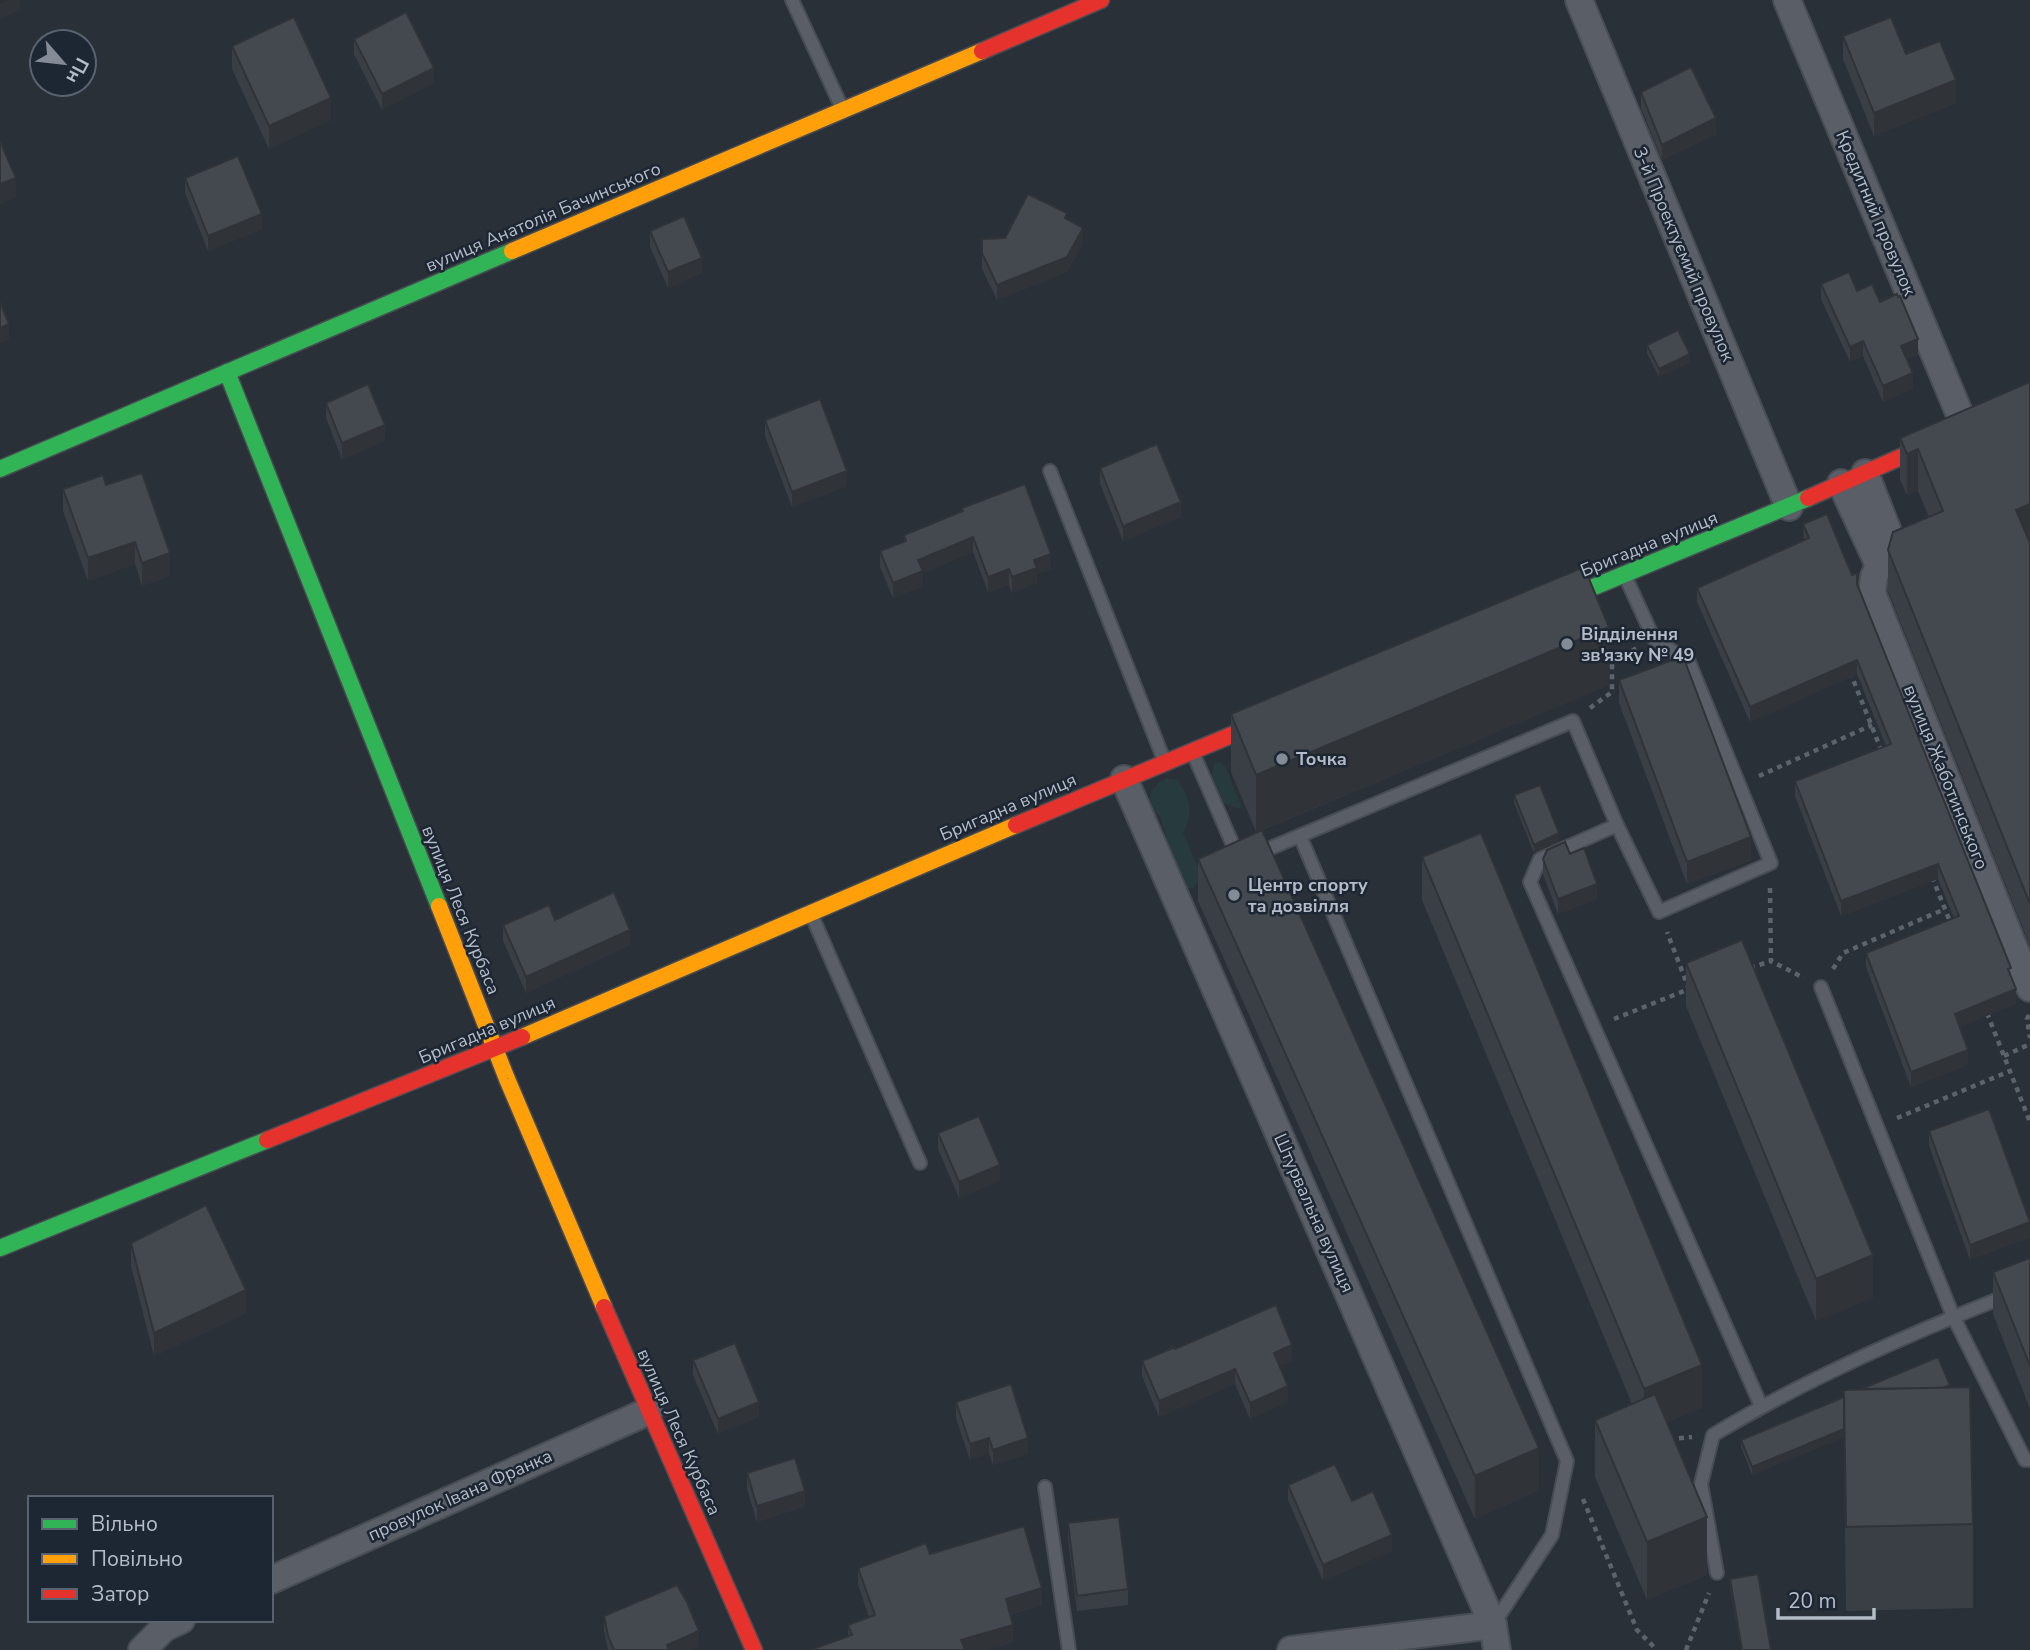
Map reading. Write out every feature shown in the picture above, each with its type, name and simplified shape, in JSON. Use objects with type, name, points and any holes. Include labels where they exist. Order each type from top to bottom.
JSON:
[{"type":"street","name":"вулиця Анатолія Бачинського","points":[[0,470],[1101,0]]},
{"type":"street","name":"3-й Проектуємий провулок","points":[[1579,0],[1789,507]]},
{"type":"street","name":"Кредитний провулок","points":[[1787,0],[1965,427]]},
{"type":"street","name":"вулиця Леся Курбаса","points":[[227,372],[495,1048],[754,1650]]},
{"type":"street","name":"Бригадна вулиця","points":[[1536,611],[1789,507],[2030,400]]},
{"type":"street","name":"вулиця Жаботинського","points":[[1865,472],[1890,537],[1872,593],[2030,988]]},
{"type":"street","points":[[1841,483],[1879,565]]},
{"type":"street","name":"Бригадна вулиця","points":[[0,1248],[495,1048],[1124,779],[1294,710]]},
{"type":"street","name":"Штурвальна вулиця","points":[[1124,779],[1495,1637]]},
{"type":"street","name":"провулок Івана Франка","points":[[273,1579],[649,1411]]},
{"type":"street","points":[[142,1650],[164,1628],[177,1622]]},
{"type":"street","points":[[1291,1650],[1495,1637]]},
{"type":"lane","points":[[792,0],[843,110]]},
{"type":"lane","points":[[1050,471],[1165,762]]},
{"type":"lane","points":[[1192,751],[1240,861],[1573,721],[1617,825],[1660,912],[1771,863],[1689,662],[1654,639],[1625,575]]},
{"type":"lane","points":[[1617,825],[1540,859],[1531,882],[1761,1406]]},
{"type":"lane","points":[[1300,835],[1567,1461],[1552,1535],[1495,1637]]},
{"type":"lane","points":[[810,913],[920,1163]]},
{"type":"lane","points":[[1821,987],[1953,1316],[2025,1460],[2030,1460]]},
{"type":"lane","points":[[1717,1573],[1701,1484],[1713,1435],[1761,1406],[1953,1316],[2030,1287]]},
{"type":"lane","points":[[1045,1487],[1069,1650]]},
{"type":"path","points":[[1573,721],[1612,692],[1612,662],[1654,639]]},
{"type":"path","points":[[1846,661],[1886,762]]},
{"type":"path","points":[[1739,785],[1872,725]]},
{"type":"path","points":[[1771,863],[1771,961]]},
{"type":"path","points":[[1930,872],[1955,933]]},
{"type":"path","points":[[1748,969],[1771,961],[1821,987],[1843,953],[1945,909]]},
{"type":"path","points":[[1660,912],[1689,989]]},
{"type":"path","points":[[1594,1027],[1701,985]]},
{"type":"path","points":[[1984,1007],[2030,1122]]},
{"type":"path","points":[[2030,1012],[2027,1019],[2030,1038]]},
{"type":"path","points":[[2004,1056],[2030,1045]]},
{"type":"path","points":[[1877,1126],[2010,1071]]},
{"type":"path","points":[[1660,1440],[1713,1435]]},
{"type":"path","points":[[1567,1461],[1636,1630],[1657,1650]]},
{"type":"path","points":[[1686,1650],[1717,1573]]},
{"type":"green space","points":[[1221,762],[1242,808],[1228,805],[1213,791],[1212,772],[1215,763]]},
{"type":"green space","points":[[1166,778],[1178,780],[1190,806],[1183,833],[1202,876],[1194,888],[1176,888],[1156,841],[1166,837],[1160,816],[1150,810],[1150,799],[1154,787]]},
{"type":"building","points":[[406,12],[434,68],[382,94],[354,39]]},
{"type":"building","points":[[294,17],[331,98],[269,126],[232,46]]},
{"type":"building","points":[[1891,17],[1906,54],[1940,41],[1956,80],[1874,113],[1843,36]]},
{"type":"building","points":[[1691,67],[1716,118],[1662,145],[1641,92]]},
{"type":"building","points":[[0,141],[16,178],[0,184]]},
{"type":"building","points":[[238,156],[262,214],[208,236],[185,178]]},
{"type":"building","points":[[1028,194],[1067,213],[1065,218],[1083,228],[1067,257],[997,285],[982,253],[982,239],[1005,238]]},
{"type":"building","points":[[684,216],[702,258],[668,272],[650,231]]},
{"type":"building","points":[[1849,272],[1857,291],[1872,284],[1880,302],[1897,294],[1900,296],[1918,339],[1901,346],[1913,373],[1883,386],[1863,341],[1850,347],[1821,284]]},
{"type":"building","points":[[0,302],[9,324],[0,328]]},
{"type":"building","points":[[1678,330],[1690,354],[1659,369],[1647,345]]},
{"type":"building","points":[[2030,382],[2030,504],[2016,510],[2030,543],[2030,904],[1888,550],[1893,532],[1943,511],[1918,449],[1907,454],[1900,438]]},
{"type":"building","points":[[368,384],[385,425],[342,443],[326,403]]},
{"type":"building","points":[[820,399],[847,471],[792,492],[765,420]]},
{"type":"building","points":[[1157,444],[1181,502],[1123,526],[1100,468]]},
{"type":"building","points":[[142,473],[170,553],[142,563],[135,542],[88,558],[63,489],[103,475],[106,485]]},
{"type":"building","points":[[1025,484],[1051,554],[1034,560],[1037,568],[1012,577],[1009,569],[988,577],[973,537],[918,560],[923,571],[893,583],[880,551],[906,541],[904,535],[963,511],[962,508]]},
{"type":"building","points":[[1827,514],[1852,575],[1857,573],[1857,584],[2011,968],[2008,969],[2016,989],[1955,1014],[1968,1050],[1911,1072],[1866,953],[1959,916],[1938,864],[1841,901],[1795,781],[1891,744],[1857,660],[1750,707],[1697,588],[1809,538],[1803,524]]},
{"type":"building","points":[[1584,567],[1609,627],[1256,775],[1231,714]]},
{"type":"building","points":[[1683,656],[1751,837],[1687,862],[1619,680]]},
{"type":"building","points":[[1540,785],[1559,833],[1534,845],[1514,795]]},
{"type":"building","points":[[1262,830],[1539,1448],[1475,1476],[1198,859]]},
{"type":"building","points":[[1481,833],[1702,1365],[1644,1389],[1422,857]]},
{"type":"building","points":[[1565,842],[1570,854],[1584,848],[1597,884],[1558,899],[1543,859],[1547,850]]},
{"type":"building","points":[[614,892],[630,930],[526,977],[503,925],[549,905],[555,920]]},
{"type":"building","points":[[1742,940],[1873,1255],[1816,1279],[1686,963]]},
{"type":"building","points":[[1989,1109],[2030,1222],[1970,1245],[1929,1131]]},
{"type":"building","points":[[979,1116],[1000,1165],[959,1182],[938,1133]]},
{"type":"building","points":[[206,1205],[246,1290],[154,1333],[131,1243]]},
{"type":"building","points":[[2030,1258],[2030,1366],[1993,1272]]},
{"type":"building","points":[[1276,1305],[1292,1345],[1274,1353],[1288,1386],[1250,1403],[1235,1369],[1159,1401],[1142,1361]]},
{"type":"building","points":[[735,1343],[759,1402],[718,1419],[693,1360]]},
{"type":"building","points":[[1938,1357],[1950,1385],[1943,1388],[1861,1389]]},
{"type":"building","points":[[1011,1384],[1028,1438],[993,1450],[989,1438],[970,1444],[956,1402]]},
{"type":"building","points":[[1970,1387],[1973,1524],[1846,1527],[1844,1390]]},
{"type":"building","points":[[1655,1394],[1707,1517],[1647,1542],[1595,1420]]},
{"type":"building","points":[[1844,1397],[1844,1429],[1752,1467],[1741,1440]]},
{"type":"building","points":[[795,1458],[805,1491],[757,1506],[747,1473]]},
{"type":"building","points":[[1335,1464],[1352,1501],[1373,1491],[1392,1535],[1323,1565],[1288,1485]]},
{"type":"building","points":[[1119,1517],[1128,1589],[1077,1596],[1068,1523]]},
{"type":"building","points":[[1024,1526],[1042,1588],[1006,1599],[1013,1625],[961,1640],[965,1650],[810,1650],[852,1635],[848,1625],[875,1615],[858,1568],[926,1543],[930,1554]]},
{"type":"building","points":[[1758,1574],[1771,1650],[1742,1650],[1730,1579]]},
{"type":"building","points":[[677,1585],[699,1631],[667,1645],[669,1650],[614,1650],[604,1616]]},
{"type":"traffic: fast","points":[[0,469],[512,251]]},
{"type":"traffic: fast","points":[[227,372],[439,906]]},
{"type":"traffic: fast","points":[[1548,606],[1808,498]]},
{"type":"traffic: fast","points":[[0,1248],[267,1140]]},
{"type":"traffic: slow","points":[[512,251],[982,51]]},
{"type":"traffic: slow","points":[[522,1037],[1016,825]]},
{"type":"traffic: slow","points":[[439,906],[507,1079],[604,1307]]},
{"type":"traffic: jam","points":[[982,51],[1101,0]]},
{"type":"traffic: jam","points":[[1808,498],[2030,400]]},
{"type":"traffic: jam","points":[[1016,825],[1277,716]]},
{"type":"traffic: jam","points":[[267,1140],[522,1037]]},
{"type":"traffic: jam","points":[[604,1307],[754,1650]]},
{"type":"place","name":"Відділення зв'язку № 49","points":[[1567,644]]},
{"type":"place","name":"Точка","points":[[1282,759]]},
{"type":"place","name":"Центр спорту та дозвілля","points":[[1234,895]]}]
